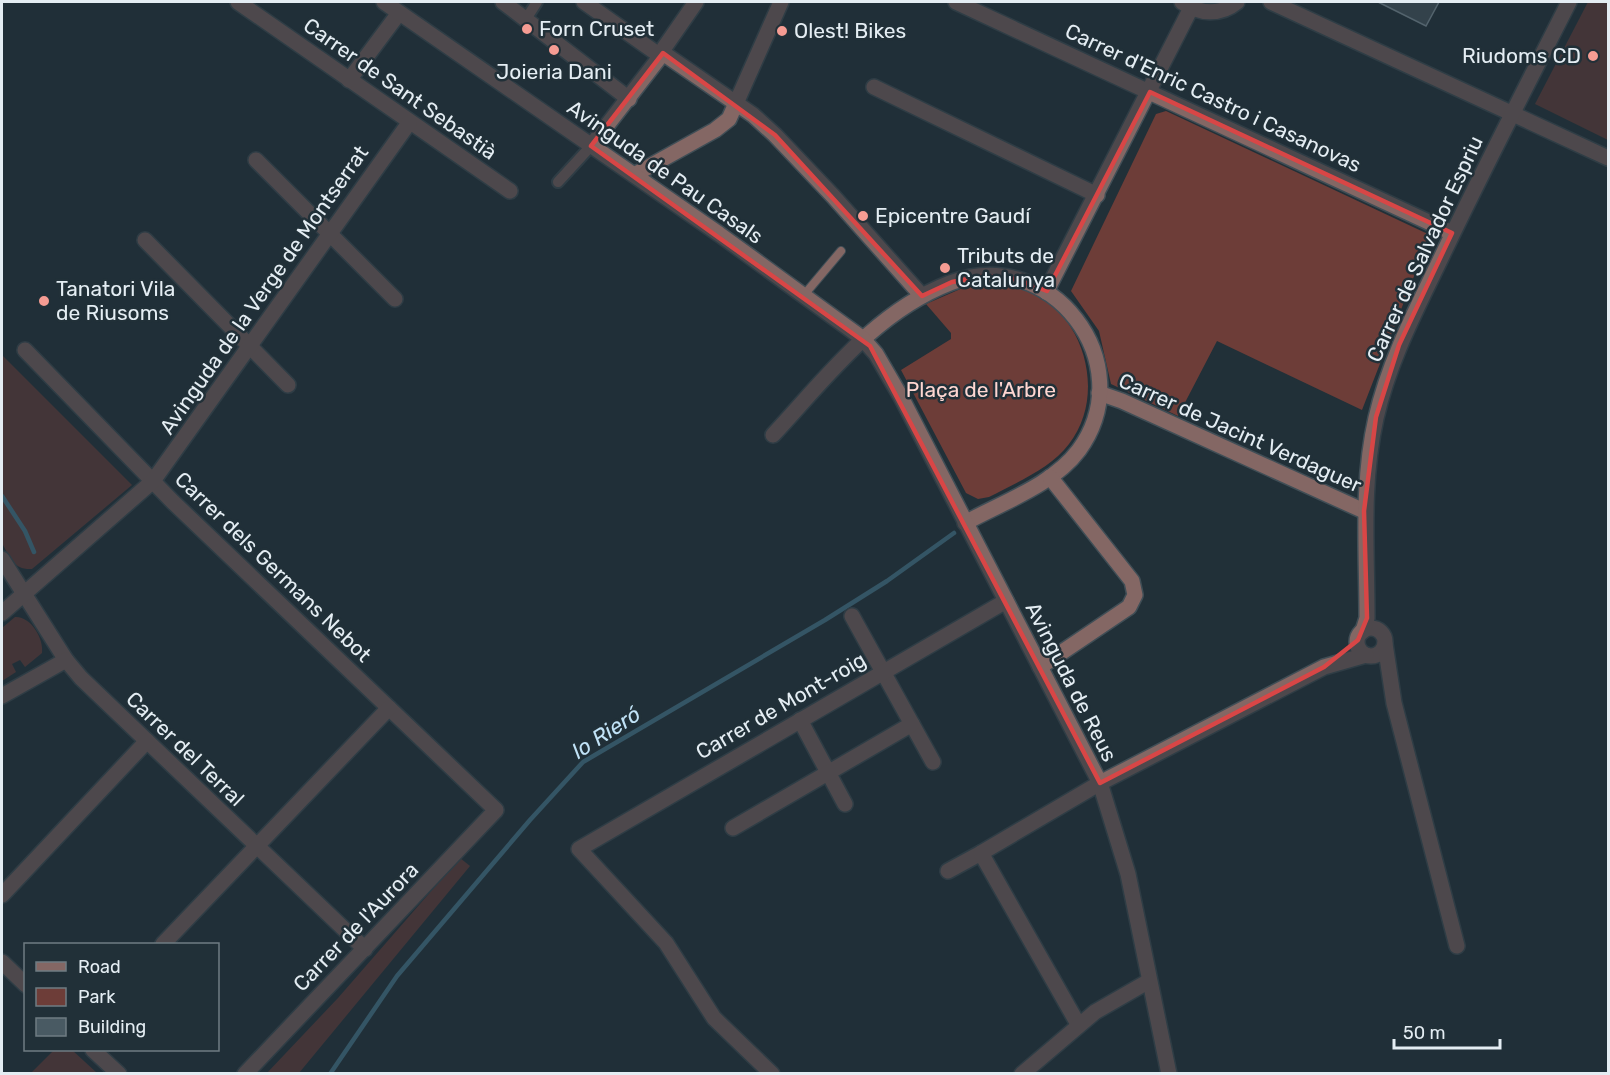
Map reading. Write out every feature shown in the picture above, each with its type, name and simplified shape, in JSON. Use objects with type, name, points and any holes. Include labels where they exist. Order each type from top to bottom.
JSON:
[{"type":"street","name":"Carrer de Sant Sebastià","points":[[238,2],[510,191]]},
{"type":"street","name":"Avinguda de Pau Casals","points":[[384,2],[634,175],[862,338]]},
{"type":"street","points":[[503,2],[629,99]]},
{"type":"street","points":[[526,19],[537,2]]},
{"type":"street","points":[[584,2],[659,55],[663,52]]},
{"type":"street","points":[[558,182],[629,99],[696,2]]},
{"type":"street","points":[[634,175],[724,124],[738,104],[781,2]]},
{"type":"street","name":"Carrer d'Enric Castro i Casanovas","points":[[956,2],[1452,233]]},
{"type":"street","points":[[1046,292],[1149,92],[1186,5],[1212,12],[1222,10],[1237,2]]},
{"type":"street","points":[[1271,2],[1608,158]]},
{"type":"street","name":"Carrer de Salvador Espriu","points":[[1360,635],[1367,618],[1364,511],[1371,446],[1387,380],[1399,345],[1452,233],[1569,2]]},
{"type":"street","points":[[349,80],[399,13]]},
{"type":"street","points":[[663,52],[738,104],[775,135],[922,296]]},
{"type":"street","points":[[874,87],[1096,195]]},
{"type":"street","name":"Avinguda de la Verge de Montserrat","points":[[2,613],[23,592],[153,481],[409,123]]},
{"type":"street","points":[[256,160],[395,299]]},
{"type":"street","points":[[145,240],[288,385]]},
{"type":"street","points":[[773,435],[862,338],[922,296],[952,282],[984,276],[1016,279],[1046,292],[1072,313],[1089,340],[1096,361],[1099,393],[1095,416],[1081,447],[1066,465],[1050,477],[965,523]]},
{"type":"street","name":"Avinguda de Reus","points":[[862,338],[876,354],[901,397],[1100,783],[1128,874],[1169,1074]]},
{"type":"street","name":"Carrer dels Germans Nebot","points":[[25,350],[153,481],[496,810]]},
{"type":"street","name":"Carrer de Jacint Verdaguer","points":[[1099,393],[1122,401],[1364,511]]},
{"type":"street","points":[[1040,667],[1129,607],[1135,595],[1131,581],[1050,477]]},
{"type":"street","name":"Carrer del Terral","points":[[2,559],[66,660],[100,697],[364,949]]},
{"type":"street","name":"Carrer de Salvador Espriu","points":[[1367,564],[1394,703],[1456,946]]},
{"type":"street","name":"Carrer de Mont-roig","points":[[771,1074],[714,1018],[666,943],[579,849],[1006,601]]},
{"type":"street","points":[[852,616],[933,762]]},
{"type":"street","points":[[948,871],[1100,783],[1323,667],[1382,651],[1383,638],[1373,628],[1360,635],[1323,667]]},
{"type":"street","points":[[1360,635],[1358,647],[1369,655]]},
{"type":"street","name":"Carrer de Salvador Espriu","points":[[1369,655],[1394,703]]},
{"type":"street","points":[[2,696],[66,660]]},
{"type":"street","points":[[165,943],[389,708]]},
{"type":"street","points":[[800,720],[845,804]]},
{"type":"street","points":[[733,828],[912,724]]},
{"type":"street","points":[[2,895],[147,741]]},
{"type":"street","name":"Carrer de l'Aurora","points":[[245,1074],[496,810]]},
{"type":"street","points":[[981,853],[1078,1024]]},
{"type":"street","points":[[2,962],[24,983]]},
{"type":"street","points":[[1022,1074],[1078,1024],[1149,981]]},
{"type":"street","points":[[94,1051],[118,1074]]},
{"type":"lane","points":[[804,295],[841,251]]},
{"type":"highlighted area","points":[[663,53],[775,135],[922,296],[952,282],[984,276],[1016,279],[1047,291],[1150,92],[1452,233],[1399,345],[1376,417],[1364,511],[1367,618],[1358,640],[1324,667],[1100,783],[870,346],[591,146]]},
{"type":"green space","name":"Riudoms CD","points":[[1588,2],[1608,2],[1608,140],[1535,104]]},
{"type":"green space","points":[[1166,111],[1430,235],[1362,410],[1217,341],[1178,416],[1111,384],[1099,331],[1071,291],[1156,114]]},
{"type":"green space","name":"Plaça de l'Arbre","points":[[1002,283],[1024,289],[1045,300],[1062,315],[1075,334],[1084,356],[1088,379],[1087,402],[1081,424],[1061,453],[1043,468],[1022,480],[989,497],[978,499],[966,493],[901,370],[951,339],[951,333],[926,304],[965,287]]},
{"type":"green space","points":[[2,355],[132,485],[32,569],[17,565],[10,558],[2,543]]},
{"type":"green space","points":[[15,617],[26,620],[35,629],[41,641],[42,653],[25,667],[20,660],[12,664],[16,672],[2,681],[2,628]]},
{"type":"green space","points":[[460,858],[470,866],[299,1073],[267,1073],[338,998]]},
{"type":"green space","points":[[53,1051],[73,1051],[97,1073],[31,1073]]},
{"type":"building","points":[[1378,2],[1439,2],[1426,26]]},
{"type":"waterway","points":[[2,496],[25,531],[34,552]]},
{"type":"waterway","name":"lo Rieró","points":[[330,1074],[397,976],[530,820],[583,762],[825,620],[887,581],[954,533]]},
{"type":"place","name":"Forn Cruset","points":[[527,29]]},
{"type":"place","name":"Olest! Bikes","points":[[782,31]]},
{"type":"place","name":"Joieria Dani","points":[[554,50]]},
{"type":"place","name":"Riudoms CD","points":[[1593,56]]},
{"type":"place","name":"Epicentre Gaudí","points":[[863,216]]},
{"type":"place","name":"Tributs de Catalunya","points":[[945,268]]},
{"type":"place","name":"Tanatori Vila de Riusoms","points":[[44,301]]}]
